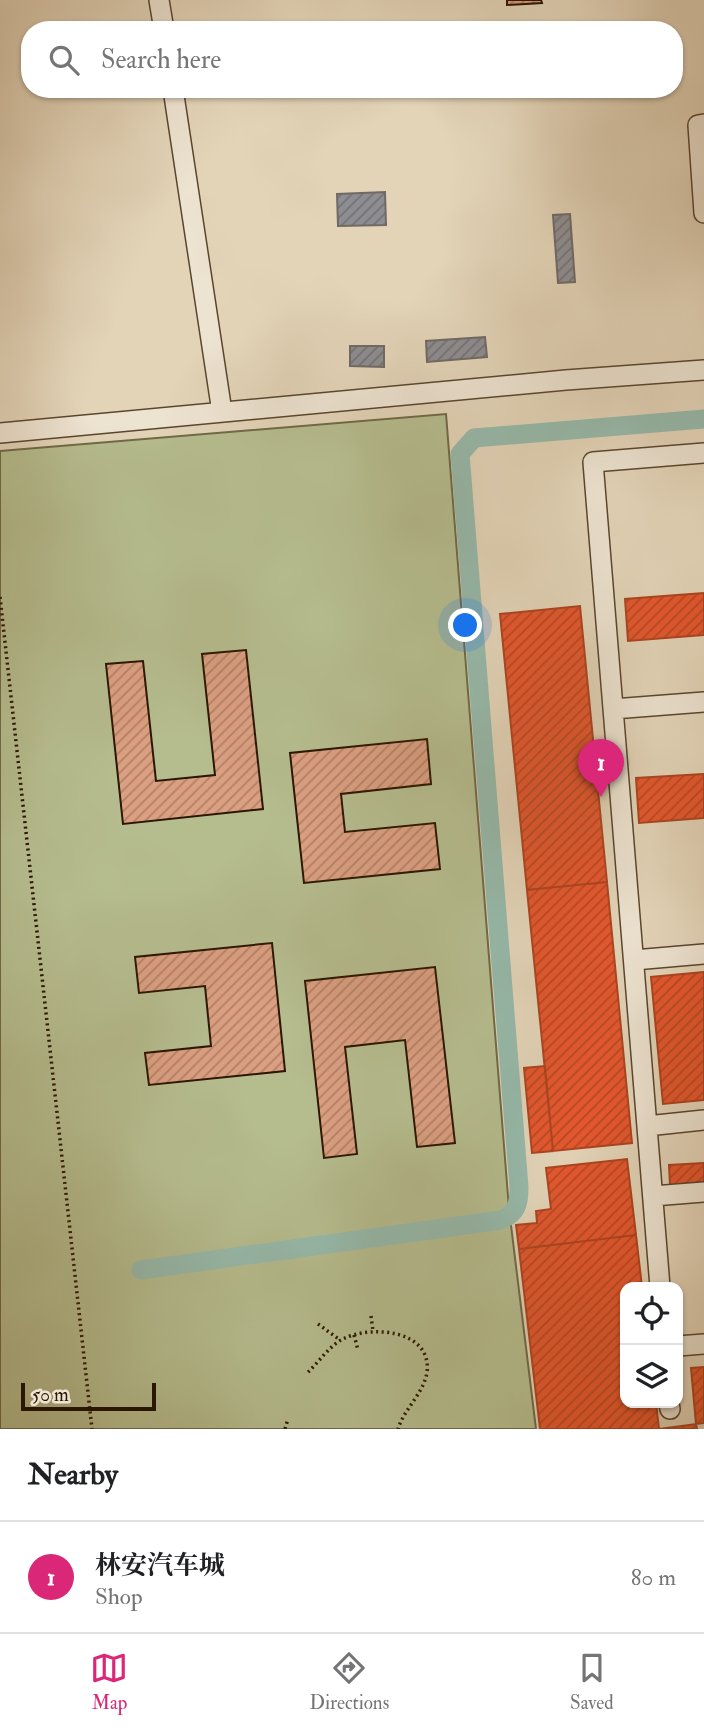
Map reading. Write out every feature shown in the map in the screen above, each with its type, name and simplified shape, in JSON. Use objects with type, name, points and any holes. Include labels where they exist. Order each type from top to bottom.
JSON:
[{"type":"street","points":[[159,0],[162,21]]},
{"type":"street","points":[[174,98],[222,412]]},
{"type":"street","points":[[704,124],[698,125],[704,214]]},
{"type":"street","points":[[0,433],[704,370]]},
{"type":"street","points":[[660,1282],[593,462],[704,453]]},
{"type":"street","points":[[613,709],[704,702]]},
{"type":"street","points":[[634,960],[704,954]]},
{"type":"street","points":[[647,1126],[704,1120]]},
{"type":"street","points":[[653,1196],[704,1192]]},
{"type":"street","points":[[683,1346],[704,1344]]},
{"type":"path","points":[[0,597],[92,1429]]},
{"type":"path","points":[[371,1316],[373,1331]]},
{"type":"path","points":[[317,1324],[340,1340]]},
{"type":"path","points":[[308,1372],[340,1340],[354,1334],[373,1331],[400,1334],[414,1342],[423,1352],[426,1372],[422,1385],[397,1429]]},
{"type":"path","points":[[354,1334],[358,1350]]},
{"type":"path","points":[[285,1429],[288,1419]]},
{"type":"green space","points":[[446,414],[509,1209],[536,1429],[0,1429],[0,451]]},
{"type":"building: Shops","points":[[704,593],[704,635],[628,641],[625,599]]},
{"type":"building: Shops","points":[[580,606],[607,882],[527,890],[500,614]]},
{"type":"building: Shops","points":[[704,774],[704,818],[639,823],[636,778]]},
{"type":"building: Shops","points":[[607,882],[632,1143],[553,1151],[527,890]]},
{"type":"building: Shops","points":[[704,972],[704,1100],[663,1104],[651,977]]},
{"type":"building: Shops","points":[[545,1066],[553,1151],[532,1153],[524,1068]]},
{"type":"building: Shops","points":[[627,1159],[636,1235],[519,1249],[516,1225],[537,1223],[536,1211],[551,1209],[546,1168]]},
{"type":"building: Shops","points":[[704,1163],[704,1182],[670,1185],[669,1165]]},
{"type":"building: Shops","points":[[636,1235],[641,1282],[620,1282],[620,1408],[657,1408],[659,1429],[540,1429],[519,1249]]},
{"type":"building: Shops","points":[[704,1367],[704,1423],[696,1424],[691,1368]]},
{"type":"building: Shops","points":[[696,1424],[697,1429],[659,1429]]},
{"type":"building: Industry","points":[[385,192],[386,225],[338,226],[337,194]]},
{"type":"building: Industry","points":[[570,214],[575,282],[558,283],[553,215]]},
{"type":"building: Industry","points":[[485,337],[487,357],[427,362],[426,341]]},
{"type":"building: Industry","points":[[350,346],[384,346],[384,367],[350,366]]},
{"type":"building: Other","points":[[507,0],[541,0],[542,3],[507,5]]},
{"type":"building: Other","points":[[246,650],[263,809],[123,824],[106,664],[143,661],[156,781],[215,775],[202,654]]},
{"type":"building: Other","points":[[427,739],[431,784],[341,794],[345,832],[435,823],[440,869],[304,883],[290,753]]},
{"type":"building: Other","points":[[272,943],[285,1071],[149,1085],[145,1053],[211,1046],[205,986],[139,993],[135,957]]},
{"type":"building: Other","points":[[435,967],[455,1143],[417,1147],[405,1040],[345,1047],[357,1154],[324,1158],[305,981]]},
{"type":"waterway","points":[[141,1270],[501,1220],[514,1211],[518,1203],[519,1187],[460,454],[474,438],[704,419]]},
{"type":"place","name":"林安汽车城","points":[[601,797]]}]
